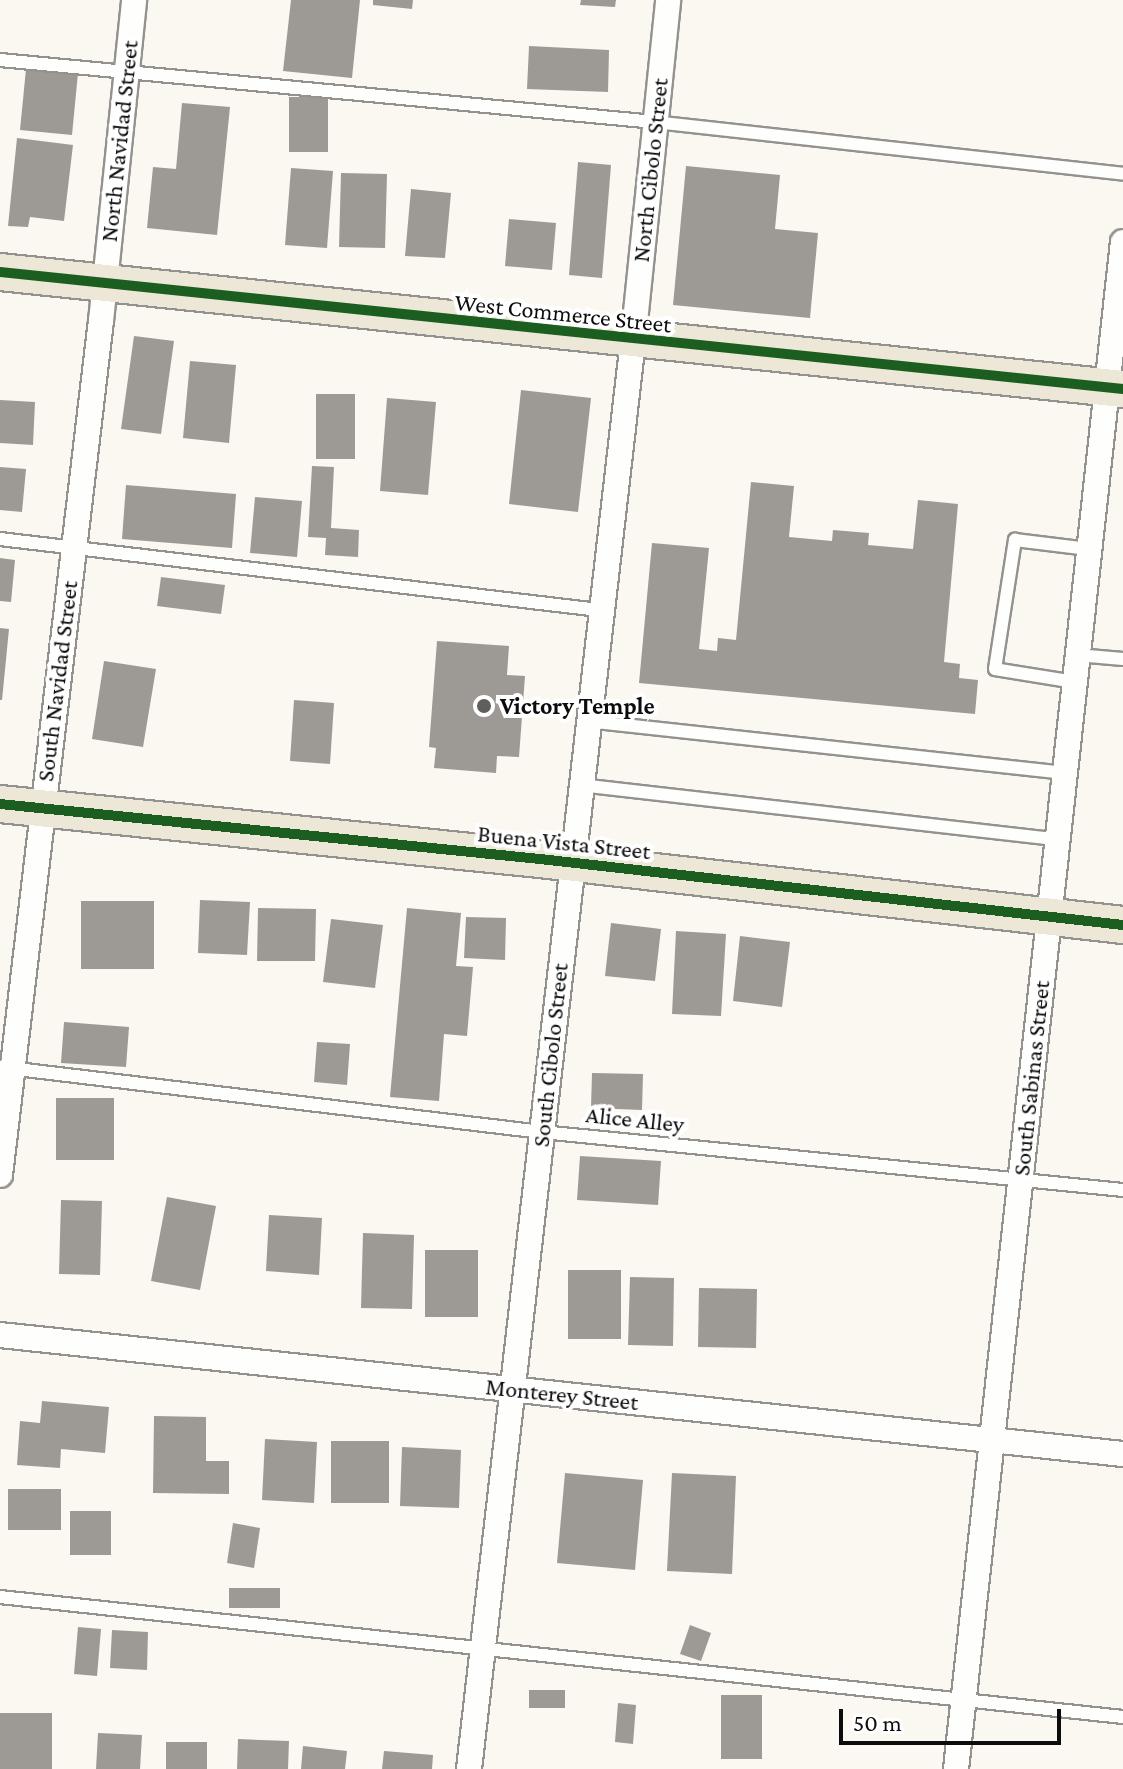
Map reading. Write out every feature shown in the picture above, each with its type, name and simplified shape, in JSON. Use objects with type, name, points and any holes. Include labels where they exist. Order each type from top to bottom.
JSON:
[{"type":"main road","name":"West Commerce Street","points":[[0,272],[633,341],[1115,388]]},
{"type":"main road","name":"Buena Vista Street","points":[[0,804],[571,863],[1123,925]]},
{"type":"street","name":"North Navidad Street","points":[[105,283],[134,0]]},
{"type":"street","name":"North Cibolo Street","points":[[633,341],[668,0]]},
{"type":"street","name":"South Sabinas Street","points":[[956,1769],[1088,549],[1115,388],[1123,242]]},
{"type":"street","name":"South Navidad Street","points":[[0,1175],[6,1067],[42,808],[105,283]]},
{"type":"street","name":"South Cibolo Street","points":[[469,1769],[599,610],[633,341]]},
{"type":"street","name":"Monterey Street","points":[[0,1335],[1123,1454]]},
{"type":"lane","points":[[0,60],[655,122],[1123,174]]},
{"type":"lane","points":[[0,539],[599,610]]},
{"type":"lane","points":[[1075,682],[995,669],[1015,540],[1088,549]]},
{"type":"lane","points":[[1077,655],[1123,659]]},
{"type":"lane","points":[[587,721],[1065,773]]},
{"type":"lane","points":[[580,785],[1057,839]]},
{"type":"lane","name":"Alice Alley","points":[[6,1067],[542,1132],[1123,1190]]},
{"type":"lane","points":[[0,1597],[482,1651],[1123,1717]]},
{"type":"building","points":[[291,0],[360,0],[352,78],[283,71]]},
{"type":"building","points":[[373,0],[413,0],[412,9],[373,5]]},
{"type":"building","points":[[581,0],[616,0],[615,7],[580,5]]},
{"type":"building","points":[[529,46],[609,50],[608,92],[527,89]]},
{"type":"building","points":[[26,69],[78,73],[72,135],[20,130]]},
{"type":"building","points":[[289,97],[328,97],[328,152],[289,152]]},
{"type":"building","points":[[182,103],[230,107],[217,235],[147,228],[153,167],[176,169]]},
{"type":"building","points":[[17,138],[73,145],[64,221],[30,217],[28,227],[8,226]]},
{"type":"building","points":[[578,162],[611,165],[602,278],[569,275]]},
{"type":"building","points":[[686,166],[780,175],[775,229],[818,233],[810,318],[673,305]]},
{"type":"building","points":[[291,168],[333,171],[327,248],[285,245]]},
{"type":"building","points":[[341,173],[387,174],[385,248],[339,247]]},
{"type":"building","points":[[411,189],[451,193],[445,258],[405,256]]},
{"type":"building","points":[[509,219],[556,223],[552,270],[505,266]]},
{"type":"building","points":[[134,336],[174,341],[161,434],[121,429]]},
{"type":"building","points":[[190,361],[236,365],[229,443],[183,438]]},
{"type":"building","points":[[521,390],[591,398],[578,512],[509,504]]},
{"type":"building","points":[[316,394],[355,394],[355,459],[316,459]]},
{"type":"building","points":[[387,398],[436,402],[428,495],[380,491]]},
{"type":"building","points":[[0,400],[35,402],[33,445],[0,443]]},
{"type":"building","points":[[312,466],[334,467],[331,528],[359,530],[358,557],[325,555],[326,538],[308,537]]},
{"type":"building","points":[[0,467],[26,469],[22,512],[0,510]]},
{"type":"building","points":[[751,482],[794,486],[789,537],[832,541],[833,530],[869,533],[868,545],[913,549],[918,500],[958,504],[944,662],[960,664],[959,678],[978,680],[975,714],[639,683],[652,543],[709,548],[699,649],[717,651],[718,638],[736,640]]},
{"type":"building","points":[[126,485],[236,494],[232,548],[122,539]]},
{"type":"building","points":[[255,497],[302,501],[297,557],[250,553]]},
{"type":"building","points":[[0,558],[15,560],[11,602],[0,601]]},
{"type":"building","points":[[161,577],[225,585],[221,614],[157,606]]},
{"type":"building","points":[[0,628],[9,629],[2,700],[0,700]]},
{"type":"building","points":[[437,641],[509,646],[507,675],[525,676],[519,757],[497,756],[496,773],[434,768],[436,748],[429,747]]},
{"type":"building","points":[[104,661],[156,669],[143,747],[92,739]]},
{"type":"building","points":[[294,700],[334,703],[330,764],[290,761]]},
{"type":"building","points":[[200,900],[250,902],[247,955],[198,953]]},
{"type":"building","points":[[81,901],[154,901],[154,969],[81,969]]},
{"type":"building","points":[[258,908],[316,909],[315,961],[257,961]]},
{"type":"building","points":[[407,908],[461,913],[456,966],[473,967],[467,1036],[444,1034],[439,1101],[390,1097]]},
{"type":"building","points":[[466,917],[506,918],[505,960],[464,958]]},
{"type":"building","points":[[331,919],[383,925],[375,988],[323,982]]},
{"type":"building","points":[[611,923],[661,929],[655,981],[605,976]]},
{"type":"building","points":[[676,931],[726,934],[721,1016],[672,1014]]},
{"type":"building","points":[[740,936],[790,942],[782,1007],[733,1001]]},
{"type":"building","points":[[64,1022],[129,1027],[126,1067],[61,1063]]},
{"type":"building","points":[[317,1042],[350,1044],[347,1085],[314,1082]]},
{"type":"building","points":[[592,1073],[643,1074],[642,1110],[591,1108]]},
{"type":"building","points":[[56,1098],[114,1098],[114,1160],[56,1160]]},
{"type":"building","points":[[580,1156],[661,1161],[658,1205],[577,1200]]},
{"type":"building","points":[[167,1197],[216,1206],[200,1290],[151,1281]]},
{"type":"building","points":[[61,1200],[102,1201],[100,1275],[59,1274]]},
{"type":"building","points":[[269,1215],[322,1218],[319,1275],[266,1271]]},
{"type":"building","points":[[363,1233],[414,1235],[412,1309],[361,1308]]},
{"type":"building","points":[[425,1250],[478,1250],[478,1317],[425,1317]]},
{"type":"building","points":[[568,1270],[621,1270],[621,1339],[568,1339]]},
{"type":"building","points":[[630,1277],[674,1278],[673,1346],[628,1345]]},
{"type":"building","points":[[699,1288],[757,1289],[756,1348],[698,1347]]},
{"type":"building","points":[[42,1401],[109,1407],[105,1453],[61,1449],[60,1468],[17,1465],[20,1421],[40,1423]]},
{"type":"building","points":[[154,1416],[206,1417],[206,1461],[229,1461],[229,1494],[153,1493]]},
{"type":"building","points":[[265,1439],[317,1442],[314,1503],[262,1500]]},
{"type":"building","points":[[331,1441],[389,1441],[389,1503],[331,1503]]},
{"type":"building","points":[[402,1447],[461,1450],[459,1508],[400,1506]]},
{"type":"building","points":[[565,1473],[643,1480],[635,1570],[557,1563]]},
{"type":"building","points":[[672,1473],[736,1476],[732,1574],[667,1571]]},
{"type":"building","points":[[8,1489],[61,1489],[61,1530],[8,1530]]},
{"type":"building","points":[[70,1511],[111,1511],[111,1555],[70,1555]]},
{"type":"building","points":[[233,1523],[260,1528],[254,1568],[227,1563]]},
{"type":"building","points":[[229,1588],[280,1588],[280,1608],[229,1608]]},
{"type":"building","points":[[690,1625],[711,1633],[701,1661],[680,1654]]},
{"type":"building","points":[[78,1627],[101,1629],[97,1676],[74,1674]]},
{"type":"building","points":[[112,1630],[148,1632],[147,1670],[110,1668]]},
{"type":"building","points":[[529,1690],[565,1690],[565,1708],[529,1708]]},
{"type":"building","points":[[721,1695],[762,1695],[762,1759],[721,1759]]},
{"type":"building","points":[[618,1703],[636,1705],[633,1744],[615,1742]]},
{"type":"building","points":[[0,1713],[52,1713],[52,1769],[0,1769]]},
{"type":"building","points":[[98,1733],[142,1735],[140,1769],[96,1769]]},
{"type":"building","points":[[238,1739],[289,1741],[288,1769],[237,1769]]},
{"type":"building","points":[[166,1742],[207,1742],[207,1769],[166,1769]]},
{"type":"building","points":[[303,1746],[347,1751],[345,1769],[301,1769]]},
{"type":"building","points":[[384,1751],[433,1755],[432,1769],[382,1769]]},
{"type":"cycle path","points":[[0,272],[1123,389]]},
{"type":"cycle path","points":[[0,804],[540,859],[1123,925]]},
{"type":"place","name":"Victory Temple","points":[[484,706]]}]
